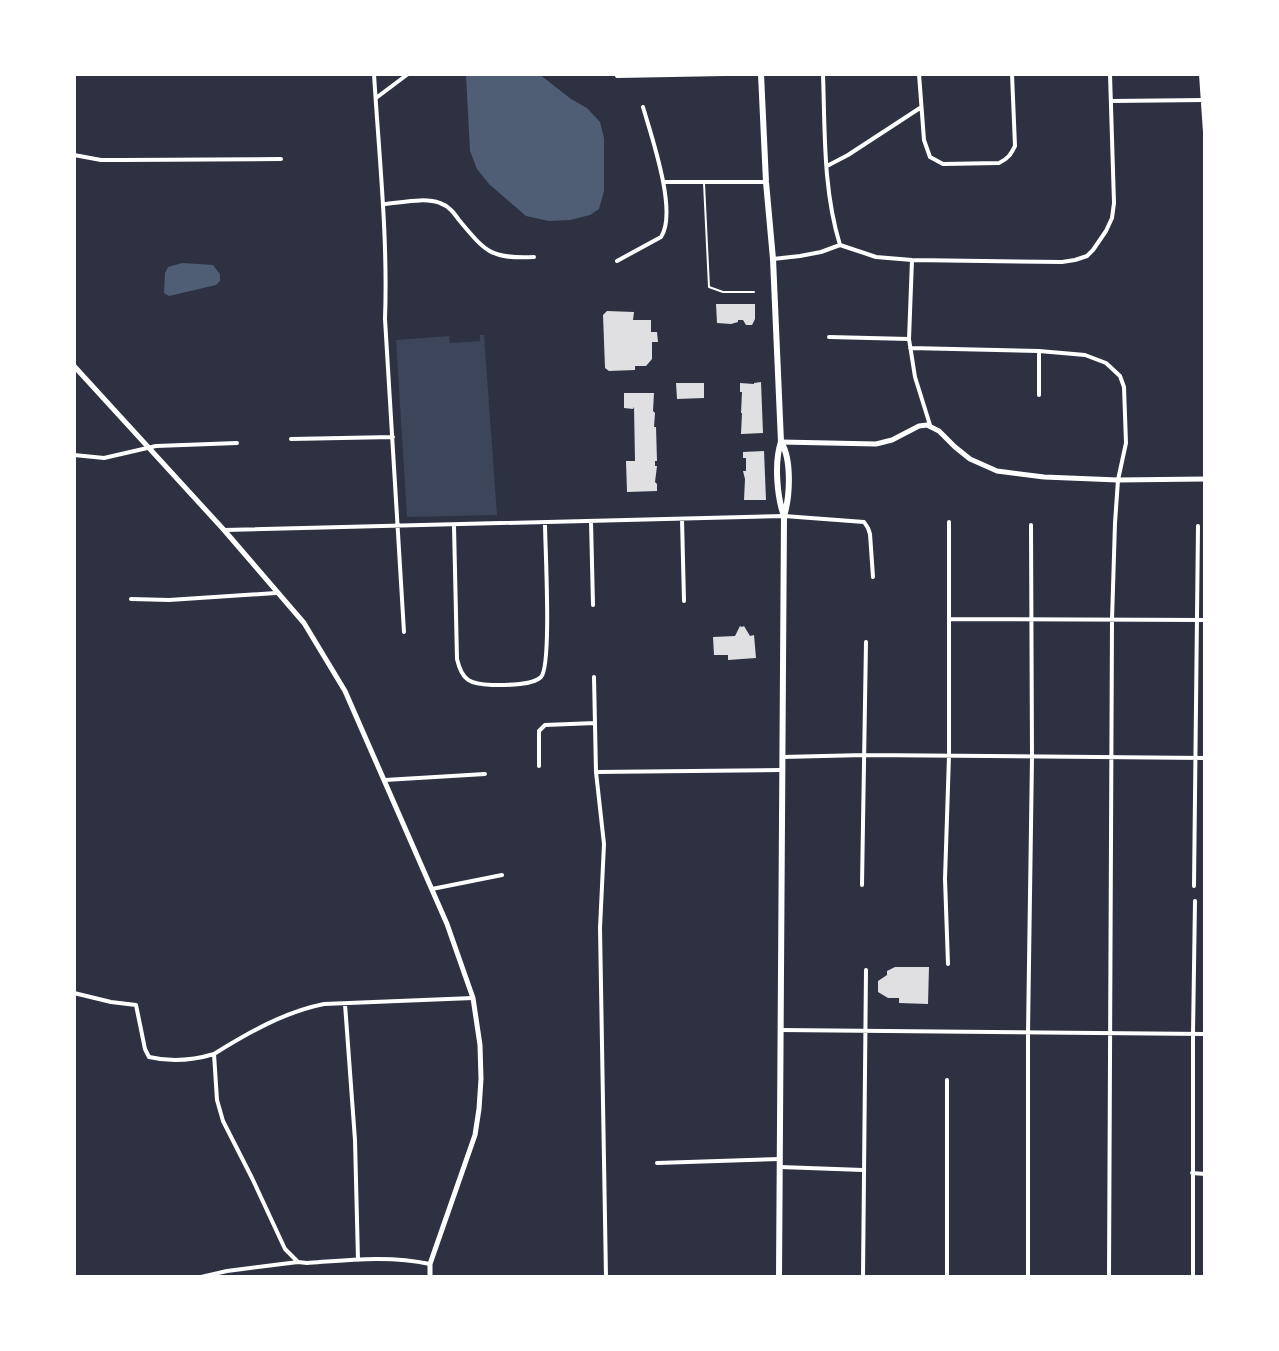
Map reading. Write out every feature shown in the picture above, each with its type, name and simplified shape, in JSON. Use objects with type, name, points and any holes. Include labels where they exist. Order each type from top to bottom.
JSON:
[{"type":"main road","points":[[761,74],[781,442],[786,451],[789,501],[784,516],[779,1277]]},
{"type":"street","points":[[374,74],[404,632]]},
{"type":"street","points":[[376,98],[408,74]]},
{"type":"street","points":[[617,75],[725,74]]},
{"type":"street","points":[[823,74],[831,217],[840,245]]},
{"type":"street","points":[[919,74],[920,108],[927,151],[930,157],[943,164],[991,163],[1006,159],[1015,146],[1012,74]]},
{"type":"street","points":[[773,259],[811,254],[840,245],[876,257],[912,260],[1062,262],[1087,256],[1112,218],[1114,203],[1110,74]]},
{"type":"street","points":[[1201,74],[1205,132]]},
{"type":"street","points":[[1111,101],[1204,100]]},
{"type":"street","points":[[617,261],[661,237],[666,224],[664,182],[643,107]]},
{"type":"street","points":[[827,166],[920,108]]},
{"type":"street","points":[[74,155],[101,160],[281,159]]},
{"type":"street","points":[[664,182],[766,182]]},
{"type":"street","points":[[383,204],[427,200],[439,202],[448,207],[487,251],[509,258],[534,257]]},
{"type":"street","points":[[912,260],[909,339],[915,377],[930,425]]},
{"type":"street","points":[[829,337],[909,339]]},
{"type":"street","points":[[910,348],[1085,355],[1113,368],[1124,387],[1126,443],[1118,480],[1112,620],[1109,1277]]},
{"type":"street","points":[[1039,351],[1039,395]]},
{"type":"street","points":[[74,366],[224,530],[304,623],[339,679],[432,889],[473,998],[481,1079],[475,1135],[430,1264],[430,1277]]},
{"type":"street","points":[[781,442],[876,444],[892,440],[919,426],[930,425],[962,453],[997,471],[1044,477],[1118,480],[1205,479]]},
{"type":"street","points":[[291,439],[393,437]]},
{"type":"street","points":[[74,455],[104,458],[156,446],[237,443]]},
{"type":"street","points":[[224,530],[784,516],[864,522],[870,534],[873,577]]},
{"type":"street","points":[[682,519],[684,601]]},
{"type":"street","points":[[591,521],[593,605]]},
{"type":"street","points":[[948,964],[945,879],[949,756],[949,522]]},
{"type":"street","points":[[454,526],[457,659],[460,670],[464,677],[478,684],[523,684],[541,677],[546,659],[545,523]]},
{"type":"street","points":[[1028,1277],[1031,525]]},
{"type":"street","points":[[1194,886],[1198,526]]},
{"type":"street","points":[[131,599],[169,600],[279,592]]},
{"type":"street","points":[[949,619],[1205,620]]},
{"type":"street","points":[[862,885],[866,642]]},
{"type":"street","points":[[594,677],[596,772],[604,844],[600,928],[606,1277]]},
{"type":"street","points":[[539,766],[539,731],[542,726],[595,723]]},
{"type":"street","points":[[782,757],[1205,758]]},
{"type":"street","points":[[596,772],[781,770]]},
{"type":"street","points":[[385,780],[485,774]]},
{"type":"street","points":[[432,889],[502,875]]},
{"type":"street","points":[[1193,1277],[1195,901]]},
{"type":"street","points":[[863,1277],[866,970]]},
{"type":"street","points":[[74,993],[136,1005],[145,1049],[149,1057],[159,1060],[202,1058],[214,1054],[286,1014],[315,1006],[473,998]]},
{"type":"street","points":[[345,1004],[355,1140],[358,1260]]},
{"type":"street","points":[[780,1030],[1205,1034]]},
{"type":"street","points":[[214,1054],[217,1100],[223,1121],[285,1249],[298,1262]]},
{"type":"street","points":[[947,1080],[947,1277]]},
{"type":"street","points":[[657,1163],[780,1159]]},
{"type":"street","points":[[780,1167],[863,1170]]},
{"type":"street","points":[[1192,1173],[1205,1174]]},
{"type":"street","points":[[201,1277],[298,1262],[390,1258],[430,1264]]},
{"type":"lane","points":[[704,182],[709,287],[723,292],[754,292]]},
{"type":"shaded area","points":[[468,74],[539,74],[587,108],[600,122],[604,138],[604,191],[599,209],[590,215],[570,220],[549,221],[526,216],[489,184],[477,169],[470,151]]},
{"type":"shaded area","points":[[182,263],[213,265],[220,274],[220,281],[216,285],[169,296],[164,293],[165,273],[168,267]]},
{"type":"shaded area","points":[[480,335],[484,335],[497,515],[407,517],[396,340],[449,336],[450,343],[480,341]]},
{"type":"building","points":[[716,304],[755,304],[755,319],[752,325],[746,325],[743,320],[731,324],[717,323]]},
{"type":"building","points":[[607,311],[634,312],[633,320],[651,320],[651,332],[657,332],[658,342],[652,342],[652,359],[646,366],[635,366],[635,370],[609,371],[605,368],[603,315]]},
{"type":"building","points":[[761,382],[763,433],[741,434],[740,383]]},
{"type":"building","points":[[676,383],[704,383],[704,398],[677,399]]},
{"type":"building","points":[[624,393],[654,393],[657,491],[627,492],[626,461],[635,461],[634,407],[624,408]]},
{"type":"building","points":[[764,451],[766,500],[744,500],[746,458],[743,458],[743,452]]},
{"type":"building","points":[[740,626],[744,626],[750,636],[754,635],[756,658],[728,660],[728,655],[714,655],[713,637],[735,636]]},
{"type":"building","points":[[895,967],[929,967],[928,1004],[899,1003],[899,998],[888,998],[878,992],[878,981]]}]
